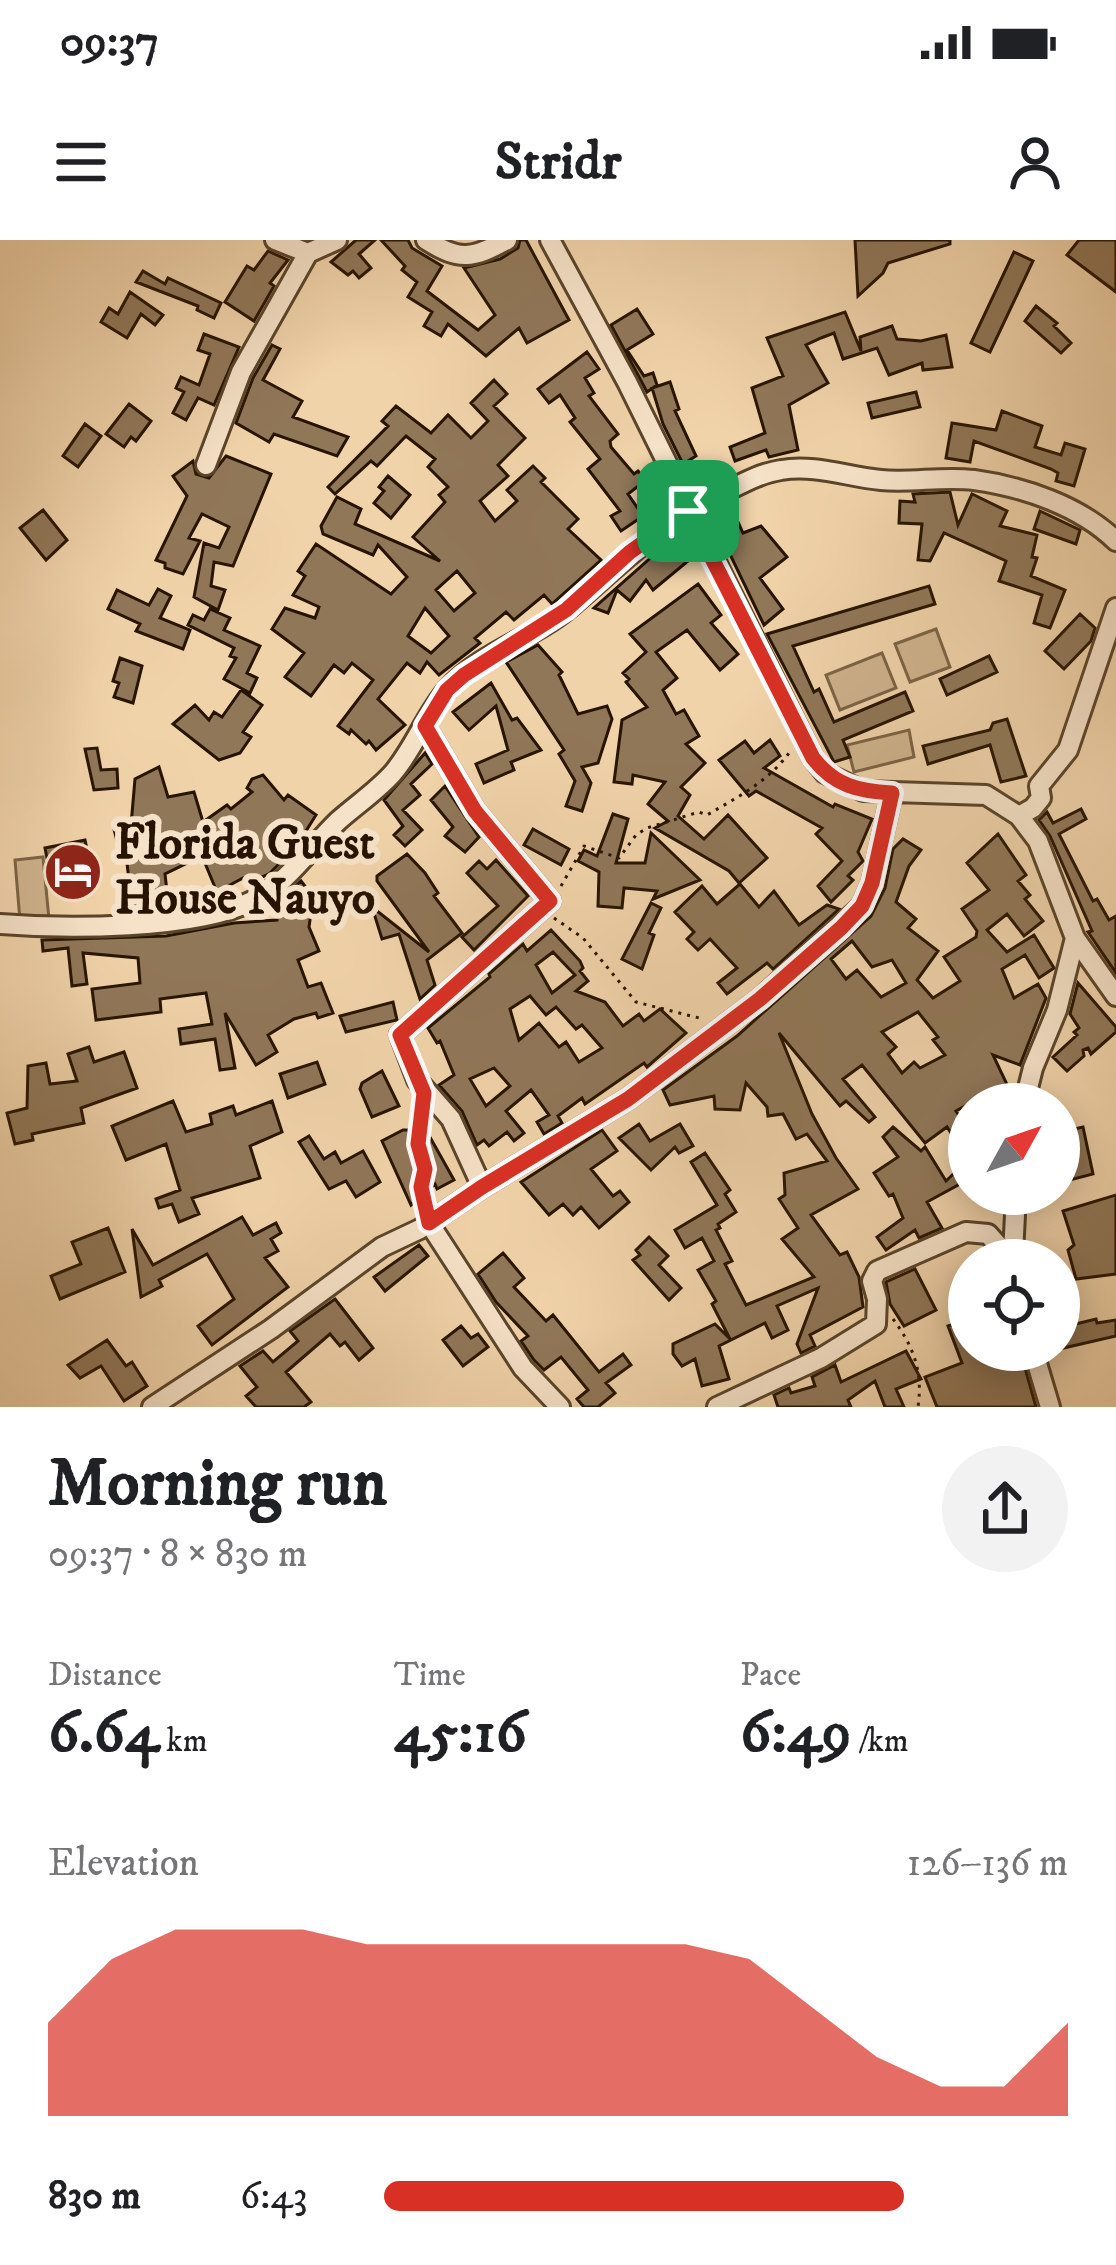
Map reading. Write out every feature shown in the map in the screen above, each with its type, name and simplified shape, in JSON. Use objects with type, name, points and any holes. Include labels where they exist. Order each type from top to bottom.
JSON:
[{"type":"street","points":[[275,240],[308,253]]},
{"type":"street","points":[[206,465],[241,372],[308,253],[337,240]]},
{"type":"street","points":[[426,240],[449,255],[463,257],[507,240]]},
{"type":"street","points":[[550,240],[825,773],[863,791],[986,795],[1019,816],[1038,841],[1075,938],[1114,990]]},
{"type":"street","points":[[0,924],[40,927],[158,921],[215,914],[252,902],[278,885],[340,819],[390,777],[447,690],[464,675],[566,610],[687,508],[760,475],[798,468],[882,480],[974,480],[1081,512],[1116,541]]},
{"type":"street","points":[[1019,816],[1041,798],[1039,786],[1068,750],[1116,608]]},
{"type":"street","points":[[425,726],[475,811],[550,901],[400,1035],[424,1093],[451,1119],[482,1187]]},
{"type":"street","points":[[152,1407],[271,1329],[382,1247],[429,1223],[628,1099],[760,999],[862,906],[872,883],[892,793]]},
{"type":"street","points":[[1029,1083],[1057,1010],[1075,938]]},
{"type":"street","points":[[429,1223],[523,1368],[560,1407]]},
{"type":"street","points":[[950,1239],[966,1232],[988,1234],[992,1239]]},
{"type":"street","points":[[717,1407],[821,1358],[876,1324],[872,1281],[878,1270],[948,1240]]},
{"type":"street","points":[[1039,1371],[1050,1407]]},
{"type":"path","points":[[722,1025],[636,1002],[583,938],[547,914],[550,901],[584,847],[619,858],[647,828],[699,812],[707,815],[780,767],[802,735]]},
{"type":"path","points":[[424,1093],[418,1144],[429,1223]]},
{"type":"path","points":[[877,1299],[913,1346],[921,1380],[918,1407]]},
{"type":"shaded area","points":[[936,629],[950,667],[910,682],[895,644]]},
{"type":"shaded area","points":[[882,653],[896,688],[840,710],[826,675]]},
{"type":"shaded area","points":[[909,730],[914,757],[854,772],[847,745]]},
{"type":"shaded area","points":[[43,857],[49,919],[20,921],[15,860]]},
{"type":"building","points":[[356,240],[375,240],[359,254],[371,268],[359,278],[331,262]]},
{"type":"building","points":[[381,240],[408,240],[412,248],[442,266],[427,291],[478,330],[495,315],[464,268],[500,259],[526,240],[569,320],[527,343],[519,328],[486,356],[448,324],[441,336],[424,326],[432,312],[408,297],[417,282]]},
{"type":"building","points":[[855,240],[950,240],[950,244],[888,263],[858,296]]},
{"type":"building","points":[[1079,240],[1116,240],[1116,292],[1067,255]]},
{"type":"building","points":[[268,251],[288,260],[270,283],[274,286],[254,321],[225,302],[247,266],[254,270]]},
{"type":"building","points":[[1014,252],[1033,261],[990,352],[971,343]]},
{"type":"building","points":[[143,271],[165,284],[168,278],[221,303],[214,318],[197,310],[198,306],[136,282]]},
{"type":"building","points":[[130,292],[163,315],[155,325],[141,314],[127,338],[101,322],[109,308],[118,314]]},
{"type":"building","points":[[1036,306],[1071,343],[1061,353],[1025,321]]},
{"type":"building","points":[[637,309],[653,334],[627,350],[644,376],[653,373],[657,385],[647,392],[611,325]]},
{"type":"building","points":[[845,312],[861,351],[860,337],[892,326],[897,339],[921,341],[946,335],[952,367],[923,370],[922,363],[889,375],[877,348],[843,359],[834,333],[821,338],[806,345],[828,383],[789,405],[798,450],[769,457],[766,450],[735,461],[730,447],[765,433],[752,388],[783,376],[767,338]]},
{"type":"building","points":[[204,334],[239,347],[214,405],[198,398],[186,420],[173,413],[184,392],[176,388],[181,377],[199,385],[210,354],[198,350]]},
{"type":"building","points":[[272,345],[280,349],[263,380],[302,401],[293,417],[348,437],[337,456],[274,434],[269,442],[236,423]]},
{"type":"building","points":[[587,352],[599,369],[585,378],[594,393],[589,396],[618,434],[610,441],[611,447],[634,474],[638,471],[646,480],[628,494],[643,516],[621,531],[611,516],[620,511],[588,469],[600,459],[570,422],[575,418],[560,395],[549,403],[538,389]]},
{"type":"building","points":[[494,380],[507,394],[494,406],[525,438],[498,465],[508,476],[480,501],[495,521],[517,501],[507,490],[533,466],[545,478],[541,482],[578,519],[568,529],[601,560],[552,604],[544,595],[514,620],[506,612],[475,638],[480,643],[439,675],[427,662],[420,673],[407,663],[378,699],[405,725],[376,750],[369,741],[366,744],[351,730],[349,734],[338,726],[373,680],[352,663],[344,673],[334,665],[311,696],[285,677],[304,653],[272,629],[285,608],[315,618],[319,607],[293,595],[305,576],[298,571],[316,544],[391,594],[407,577],[378,545],[373,555],[323,534],[321,526],[337,497],[361,509],[355,524],[440,561],[413,537],[445,502],[439,495],[448,487],[428,467],[435,459],[406,436],[377,466],[371,461],[335,494],[328,487],[388,426],[382,421],[396,406],[431,433],[448,415],[471,438],[488,421],[471,403]],"holes":[[[457,571],[475,593],[454,611],[436,590]],[[425,608],[449,636],[431,653],[408,636]]]},
{"type":"building","points":[[670,382],[679,409],[675,411],[696,456],[683,464],[652,388]]},
{"type":"building","points":[[916,392],[920,407],[872,418],[868,403]]},
{"type":"building","points":[[129,404],[151,421],[136,441],[131,437],[124,447],[106,434]]},
{"type":"building","points":[[1002,411],[1042,426],[1035,447],[1061,455],[1065,443],[1085,449],[1074,486],[1056,481],[1058,473],[1051,469],[974,441],[970,462],[946,458],[952,423],[996,430]]},
{"type":"building","points":[[85,424],[101,436],[78,467],[63,456]]},
{"type":"building","points":[[226,456],[271,474],[233,566],[214,562],[211,586],[225,590],[218,610],[194,597],[204,543],[219,548],[229,527],[202,514],[189,538],[200,541],[183,574],[156,560],[187,496],[173,476],[193,461],[196,474],[209,478]]},
{"type":"building","points":[[388,476],[410,495],[391,518],[374,503]]},
{"type":"building","points":[[950,492],[958,525],[972,494],[1007,511],[1000,526],[1037,535],[1031,576],[1065,590],[1050,628],[1034,623],[1042,595],[999,581],[1006,561],[944,533],[930,561],[918,560],[922,524],[899,523],[900,501],[915,502],[913,494]]},
{"type":"building","points":[[730,504],[743,533],[761,526],[787,557],[760,578],[783,609],[764,625],[712,517],[712,512]]},
{"type":"building","points":[[43,510],[67,540],[46,560],[20,528]]},
{"type":"building","points":[[1040,511],[1080,530],[1076,544],[1034,529]]},
{"type":"building","points":[[672,539],[688,561],[653,590],[646,580],[630,601],[617,590],[608,613],[594,608]]},
{"type":"building","points":[[698,584],[721,615],[711,623],[738,654],[720,670],[687,630],[656,652],[677,678],[663,690],[676,714],[684,710],[699,736],[686,744],[705,763],[681,787],[690,795],[678,816],[704,839],[728,815],[767,858],[739,883],[729,871],[655,828],[668,821],[648,804],[665,782],[633,775],[632,784],[614,782],[622,720],[647,707],[623,673],[646,652],[630,634]]},
{"type":"building","points":[[929,586],[935,604],[793,646],[834,722],[905,692],[913,711],[843,740],[850,757],[834,762],[767,634]]},
{"type":"building","points":[[158,589],[171,596],[160,618],[190,630],[183,649],[136,631],[140,624],[108,609],[117,590],[149,605]]},
{"type":"building","points":[[210,609],[230,618],[224,630],[260,646],[247,673],[257,678],[250,693],[224,679],[236,658],[230,656],[234,648],[188,625],[193,615],[204,620]]},
{"type":"building","points":[[1080,614],[1095,628],[1091,641],[1064,669],[1045,651]]},
{"type":"building","points":[[538,645],[562,672],[559,675],[578,714],[607,706],[612,719],[598,763],[582,767],[591,783],[582,811],[566,806],[575,781],[559,754],[564,750],[506,662]]},
{"type":"building","points":[[989,656],[997,672],[947,695],[940,679]]},
{"type":"building","points":[[120,658],[142,666],[133,703],[114,697]]},
{"type":"building","points":[[491,683],[512,720],[517,718],[541,750],[511,762],[514,770],[484,783],[476,764],[508,750],[496,706],[469,730],[453,712]]},
{"type":"building","points":[[241,690],[262,705],[243,732],[251,737],[240,753],[219,760],[173,724],[195,705],[209,720],[214,712],[222,717]]},
{"type":"building","points":[[1007,719],[1026,776],[1001,782],[990,745],[928,764],[923,746],[990,730],[993,723]]},
{"type":"building","points":[[770,740],[780,756],[764,768],[833,807],[872,819],[858,852],[863,861],[848,876],[853,880],[831,902],[818,886],[842,861],[816,834],[822,828],[756,791],[749,796],[719,760],[745,741],[754,753]]},
{"type":"building","points":[[97,748],[101,770],[117,769],[118,788],[94,790],[85,749]]},
{"type":"building","points":[[425,753],[432,764],[411,784],[420,795],[403,810],[422,830],[405,846],[394,835],[403,826],[384,800]]},
{"type":"building","points":[[159,767],[168,797],[194,792],[203,822],[227,805],[231,809],[252,792],[247,788],[252,779],[263,775],[284,800],[288,795],[316,815],[296,847],[269,874],[246,884],[243,878],[217,892],[202,856],[165,874],[168,900],[132,905],[126,855],[121,857],[114,829],[131,825],[135,779]]},
{"type":"building","points":[[445,786],[479,837],[465,852],[445,836],[453,827],[431,800]]},
{"type":"building","points":[[1081,809],[1086,819],[1059,834],[1093,901],[1097,899],[1109,920],[1116,916],[1116,973],[1088,932],[1092,931],[1039,820],[1047,812],[1053,823]]},
{"type":"building","points":[[613,814],[628,819],[616,863],[645,863],[651,833],[700,880],[653,899],[657,891],[624,888],[622,908],[598,906],[599,872],[578,861],[584,850],[597,856]]},
{"type":"building","points":[[533,829],[569,849],[561,865],[524,845]]},
{"type":"building","points":[[998,834],[1026,875],[1018,881],[1030,895],[1025,899],[1043,921],[1024,936],[1007,914],[987,930],[1007,952],[1034,935],[1054,968],[1039,978],[1025,955],[1002,969],[1014,998],[1038,984],[1046,998],[1020,1065],[993,1055],[1006,1083],[948,1083],[948,1128],[925,1143],[862,1065],[843,1079],[875,1117],[869,1122],[846,1101],[840,1106],[779,1033],[812,1114],[858,1189],[811,1215],[840,1255],[847,1252],[859,1277],[863,1307],[810,1335],[815,1346],[801,1353],[797,1344],[818,1288],[777,1306],[788,1330],[772,1338],[765,1323],[719,1346],[729,1379],[702,1386],[695,1359],[682,1366],[673,1354],[673,1344],[715,1324],[730,1339],[698,1270],[714,1261],[702,1238],[685,1248],[675,1230],[717,1205],[691,1162],[705,1153],[730,1190],[725,1194],[736,1212],[716,1230],[732,1261],[725,1264],[746,1305],[814,1277],[782,1239],[798,1228],[779,1199],[785,1195],[784,1173],[827,1161],[807,1134],[796,1139],[783,1114],[768,1116],[767,1107],[746,1083],[740,1110],[715,1109],[714,1096],[670,1105],[663,1090],[737,1036],[871,916],[885,888],[893,849],[903,839],[921,850],[909,866],[896,902],[916,919],[908,928],[938,951],[917,980],[933,998],[960,981],[944,957],[976,937],[962,909],[989,890],[967,863]],"holes":[[[852,941],[872,967],[892,960],[906,983],[881,997],[857,970],[846,979],[831,959]],[[918,1012],[938,1037],[933,1040],[945,1055],[920,1068],[914,1062],[902,1073],[888,1054],[896,1047],[882,1032]]]},
{"type":"building","points":[[85,840],[92,872],[51,879],[45,848]]},
{"type":"building","points":[[407,854],[425,873],[438,893],[434,896],[462,933],[427,960],[435,985],[420,999],[399,934],[382,939],[372,907],[429,952],[377,881],[377,876]]},
{"type":"building","points":[[496,860],[528,896],[474,950],[462,937],[498,906],[467,873],[479,861],[487,869]]},
{"type":"building","points":[[301,881],[322,908],[311,913],[309,927],[319,951],[298,960],[308,987],[321,983],[333,1013],[294,1019],[268,1035],[277,1052],[256,1065],[225,1013],[235,1068],[220,1070],[215,1039],[181,1044],[179,1029],[212,1024],[206,993],[160,999],[161,1012],[96,1020],[92,989],[140,983],[138,958],[83,953],[87,984],[72,986],[68,948],[43,951],[42,940],[166,936],[277,920],[278,906],[308,909],[292,889]]},
{"type":"building","points":[[740,884],[759,907],[774,891],[799,925],[827,905],[839,909],[773,969],[767,963],[727,994],[718,983],[737,968],[710,939],[698,950],[687,939],[694,932],[675,912],[702,886],[717,904]]},
{"type":"building","points":[[651,903],[661,908],[649,933],[654,935],[642,969],[622,959]]},
{"type":"building","points":[[551,930],[583,968],[580,971],[588,981],[576,991],[605,1002],[623,1026],[639,1014],[644,1021],[660,1009],[686,1033],[647,1067],[644,1063],[585,1104],[582,1098],[558,1116],[562,1123],[544,1134],[537,1122],[549,1115],[531,1090],[506,1111],[524,1133],[514,1141],[507,1132],[489,1146],[484,1140],[477,1145],[462,1111],[439,1085],[454,1075],[440,1041],[428,1028],[523,944],[527,951]],"holes":[[[553,952],[575,975],[552,993],[536,965]],[[530,996],[546,1015],[556,1007],[576,1029],[582,1025],[602,1048],[579,1062],[566,1042],[559,1047],[539,1023],[519,1040],[510,1009]],[[494,1068],[510,1086],[486,1106],[470,1079]]]},
{"type":"building","points":[[1078,983],[1116,1032],[1091,1054],[1088,1048],[1083,1050],[1084,1056],[1067,1071],[1053,1057],[1077,1035],[1074,1032],[1079,1028],[1070,1014]]},
{"type":"building","points":[[393,1002],[397,1020],[346,1032],[340,1016]]},
{"type":"building","points":[[89,1047],[94,1062],[124,1052],[137,1088],[81,1108],[84,1123],[32,1134],[33,1140],[15,1144],[7,1113],[27,1108],[28,1066],[46,1063],[50,1084],[77,1081],[68,1054]]},
{"type":"building","points":[[317,1062],[325,1084],[288,1098],[280,1074]]},
{"type":"building","points":[[382,1071],[399,1106],[372,1117],[360,1089]]},
{"type":"building","points":[[173,1101],[186,1132],[212,1124],[210,1114],[233,1106],[236,1115],[272,1101],[282,1132],[250,1146],[260,1178],[192,1198],[199,1214],[179,1222],[172,1204],[159,1208],[156,1199],[180,1190],[166,1144],[126,1160],[112,1126]]},
{"type":"building","points":[[639,1124],[650,1141],[680,1124],[693,1146],[679,1153],[675,1147],[651,1170],[619,1138]]},
{"type":"building","points":[[893,1127],[921,1151],[925,1147],[948,1179],[948,1190],[927,1202],[942,1228],[919,1238],[915,1230],[886,1250],[877,1237],[903,1218],[893,1194],[889,1196],[874,1173],[898,1157],[883,1137]]},
{"type":"building","points":[[1080,1128],[1093,1174],[1080,1177]]},
{"type":"building","points":[[408,1130],[413,1141],[426,1130],[454,1180],[437,1189],[435,1184],[411,1205],[382,1141]]},
{"type":"building","points":[[602,1130],[617,1151],[591,1169],[613,1196],[620,1191],[629,1202],[599,1228],[581,1207],[573,1215],[563,1204],[549,1215],[521,1182]]},
{"type":"building","points":[[309,1136],[324,1159],[335,1152],[341,1163],[363,1151],[380,1182],[356,1197],[346,1181],[329,1189],[299,1142]]},
{"type":"building","points":[[1116,1195],[1116,1274],[1080,1278],[1080,1239],[1072,1239],[1064,1215],[1080,1215],[1080,1206]]},
{"type":"building","points":[[242,1217],[253,1235],[276,1223],[281,1233],[271,1239],[278,1251],[265,1258],[288,1287],[212,1345],[198,1326],[234,1299],[207,1254],[159,1280],[162,1286],[141,1297],[132,1229],[153,1265]]},
{"type":"building","points":[[108,1228],[125,1272],[60,1299],[51,1276],[81,1264],[72,1242]]},
{"type":"building","points":[[649,1237],[668,1256],[659,1265],[681,1288],[669,1300],[633,1260]]},
{"type":"building","points":[[419,1245],[428,1256],[385,1291],[374,1277]]},
{"type":"building","points":[[503,1253],[524,1278],[514,1287],[546,1321],[553,1315],[599,1372],[623,1354],[631,1365],[606,1383],[615,1393],[598,1407],[584,1407],[577,1399],[588,1390],[561,1357],[544,1370],[534,1360],[521,1341],[528,1336],[478,1274]]},
{"type":"building","points":[[915,1269],[936,1310],[904,1326],[890,1304],[886,1282]]},
{"type":"building","points":[[335,1299],[373,1348],[359,1360],[345,1342],[340,1346],[330,1334],[286,1372],[311,1402],[304,1407],[256,1407],[246,1396],[257,1387],[240,1366],[263,1351],[273,1362],[298,1341],[290,1331]]},
{"type":"building","points":[[1116,1320],[1116,1336],[1080,1344],[1080,1323]]},
{"type":"building","points":[[461,1326],[471,1338],[478,1334],[488,1347],[463,1366],[443,1340]]},
{"type":"building","points":[[107,1340],[126,1366],[132,1362],[147,1386],[124,1401],[101,1366],[80,1378],[68,1365]]},
{"type":"building","points":[[906,1351],[921,1379],[896,1389],[904,1407],[885,1407],[875,1381],[848,1400],[851,1407],[778,1407],[774,1395],[789,1388],[791,1393],[815,1386],[812,1377],[835,1365],[841,1382]]},
{"type":"building","points":[[948,1368],[1026,1371],[1036,1407],[937,1407],[925,1377]]},
{"type":"place","name":"Florida Guest House Nauyo","points":[[73,872]]},
{"type":"route","points":[[688,511],[813,758],[842,785],[892,793],[872,883],[862,906],[841,928],[760,999],[628,1099],[429,1223],[418,1144],[424,1093],[400,1035],[550,901],[475,811],[425,726],[447,690],[464,675],[566,610],[630,552],[688,511]]}]
